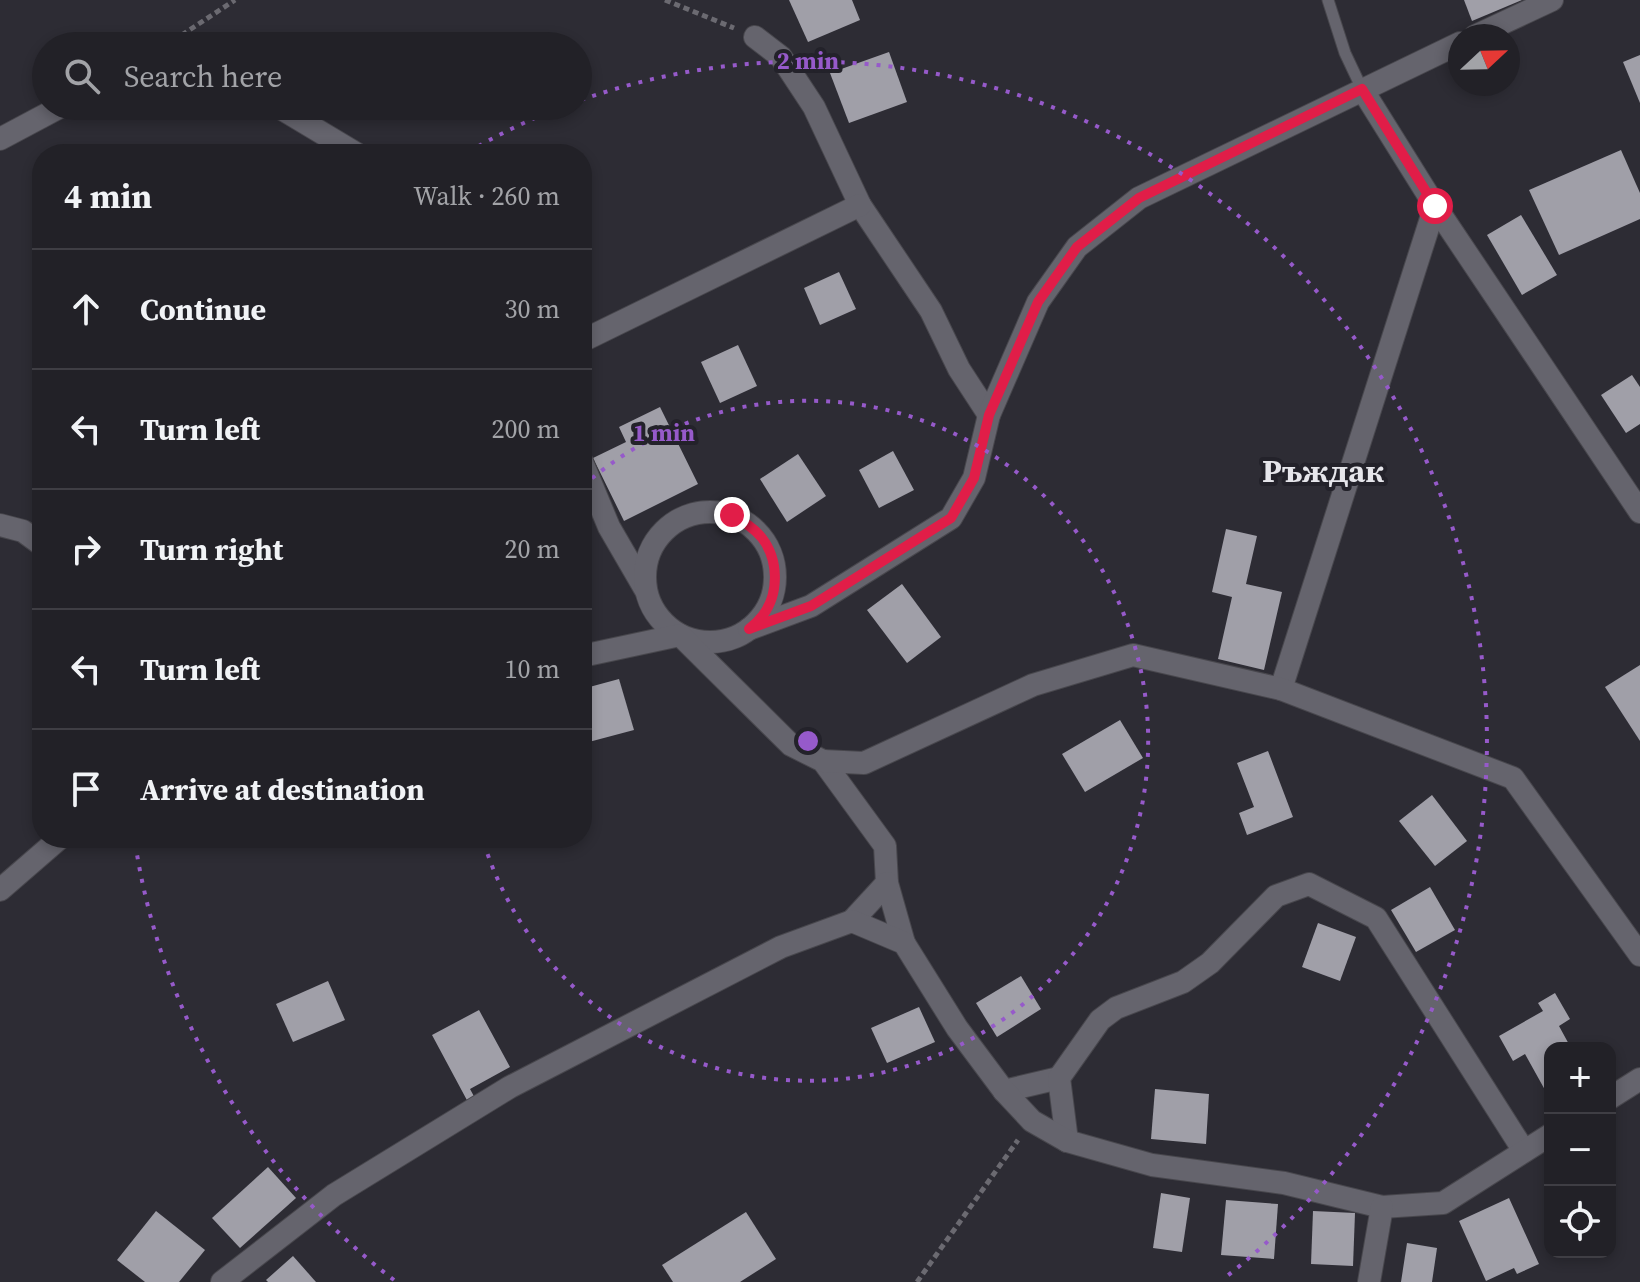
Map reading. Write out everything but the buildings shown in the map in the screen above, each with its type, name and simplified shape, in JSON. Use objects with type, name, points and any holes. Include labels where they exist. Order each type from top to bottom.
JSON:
[{"type":"street","points":[[1501,24],[1552,0]]},
{"type":"street","points":[[755,37],[781,57],[814,107],[860,205],[931,311],[959,369],[989,415]]},
{"type":"street","points":[[592,654],[680,635],[697,641],[715,642],[733,638],[811,606],[951,518],[974,478],[989,415],[1038,302],[1077,247],[1139,198],[1448,49]]},
{"type":"street","points":[[1362,89],[1435,206],[1640,512]]},
{"type":"street","points":[[0,139],[36,120]]},
{"type":"street","points":[[300,120],[340,144]]},
{"type":"street","points":[[592,336],[860,205]]},
{"type":"street","points":[[1281,689],[1435,206]]},
{"type":"street","points":[[592,486],[609,527],[647,591],[658,616],[791,745],[823,761],[864,763],[1033,685],[1133,655],[1281,689],[1513,778],[1640,955]]},
{"type":"street","points":[[647,591],[645,571],[650,552],[660,535],[675,522],[693,514],[713,512],[732,515],[750,525],[764,539],[772,557],[775,577],[772,597],[763,615],[749,629]]},
{"type":"street","points":[[0,525],[23,531],[32,538]]},
{"type":"street","points":[[823,761],[885,846],[887,883],[904,943],[957,1028],[1004,1091],[1032,1121],[1067,1141],[1152,1165],[1284,1183],[1382,1207],[1443,1203],[1544,1139]]},
{"type":"street","points":[[0,890],[48,848]]},
{"type":"street","points":[[222,1282],[334,1195],[510,1087],[781,947],[852,921],[887,883]]},
{"type":"street","points":[[1004,1091],[1059,1078],[1100,1020],[1116,1008],[1183,982],[1210,963],[1276,896],[1309,884],[1376,918],[1524,1151]]},
{"type":"street","points":[[852,921],[904,943]]},
{"type":"street","points":[[1059,1078],[1067,1141]]},
{"type":"street","points":[[1616,1094],[1640,1079]]},
{"type":"street","points":[[1369,1282],[1382,1207]]},
{"type":"lane","points":[[1328,0],[1345,53],[1362,89]]},
{"type":"path","points":[[186,32],[235,0]]},
{"type":"path","points":[[665,0],[755,37]]},
{"type":"path","points":[[917,1282],[1032,1121]]},
{"type":"district","name":"Ръждак","points":[[1323,471]]},
{"type":"route","points":[[732,515],[750,525],[764,539],[772,557],[775,577],[772,597],[763,615],[749,629],[811,606],[951,518],[974,478],[989,415],[1038,302],[1077,247],[1139,198],[1362,89],[1435,206]]}]
